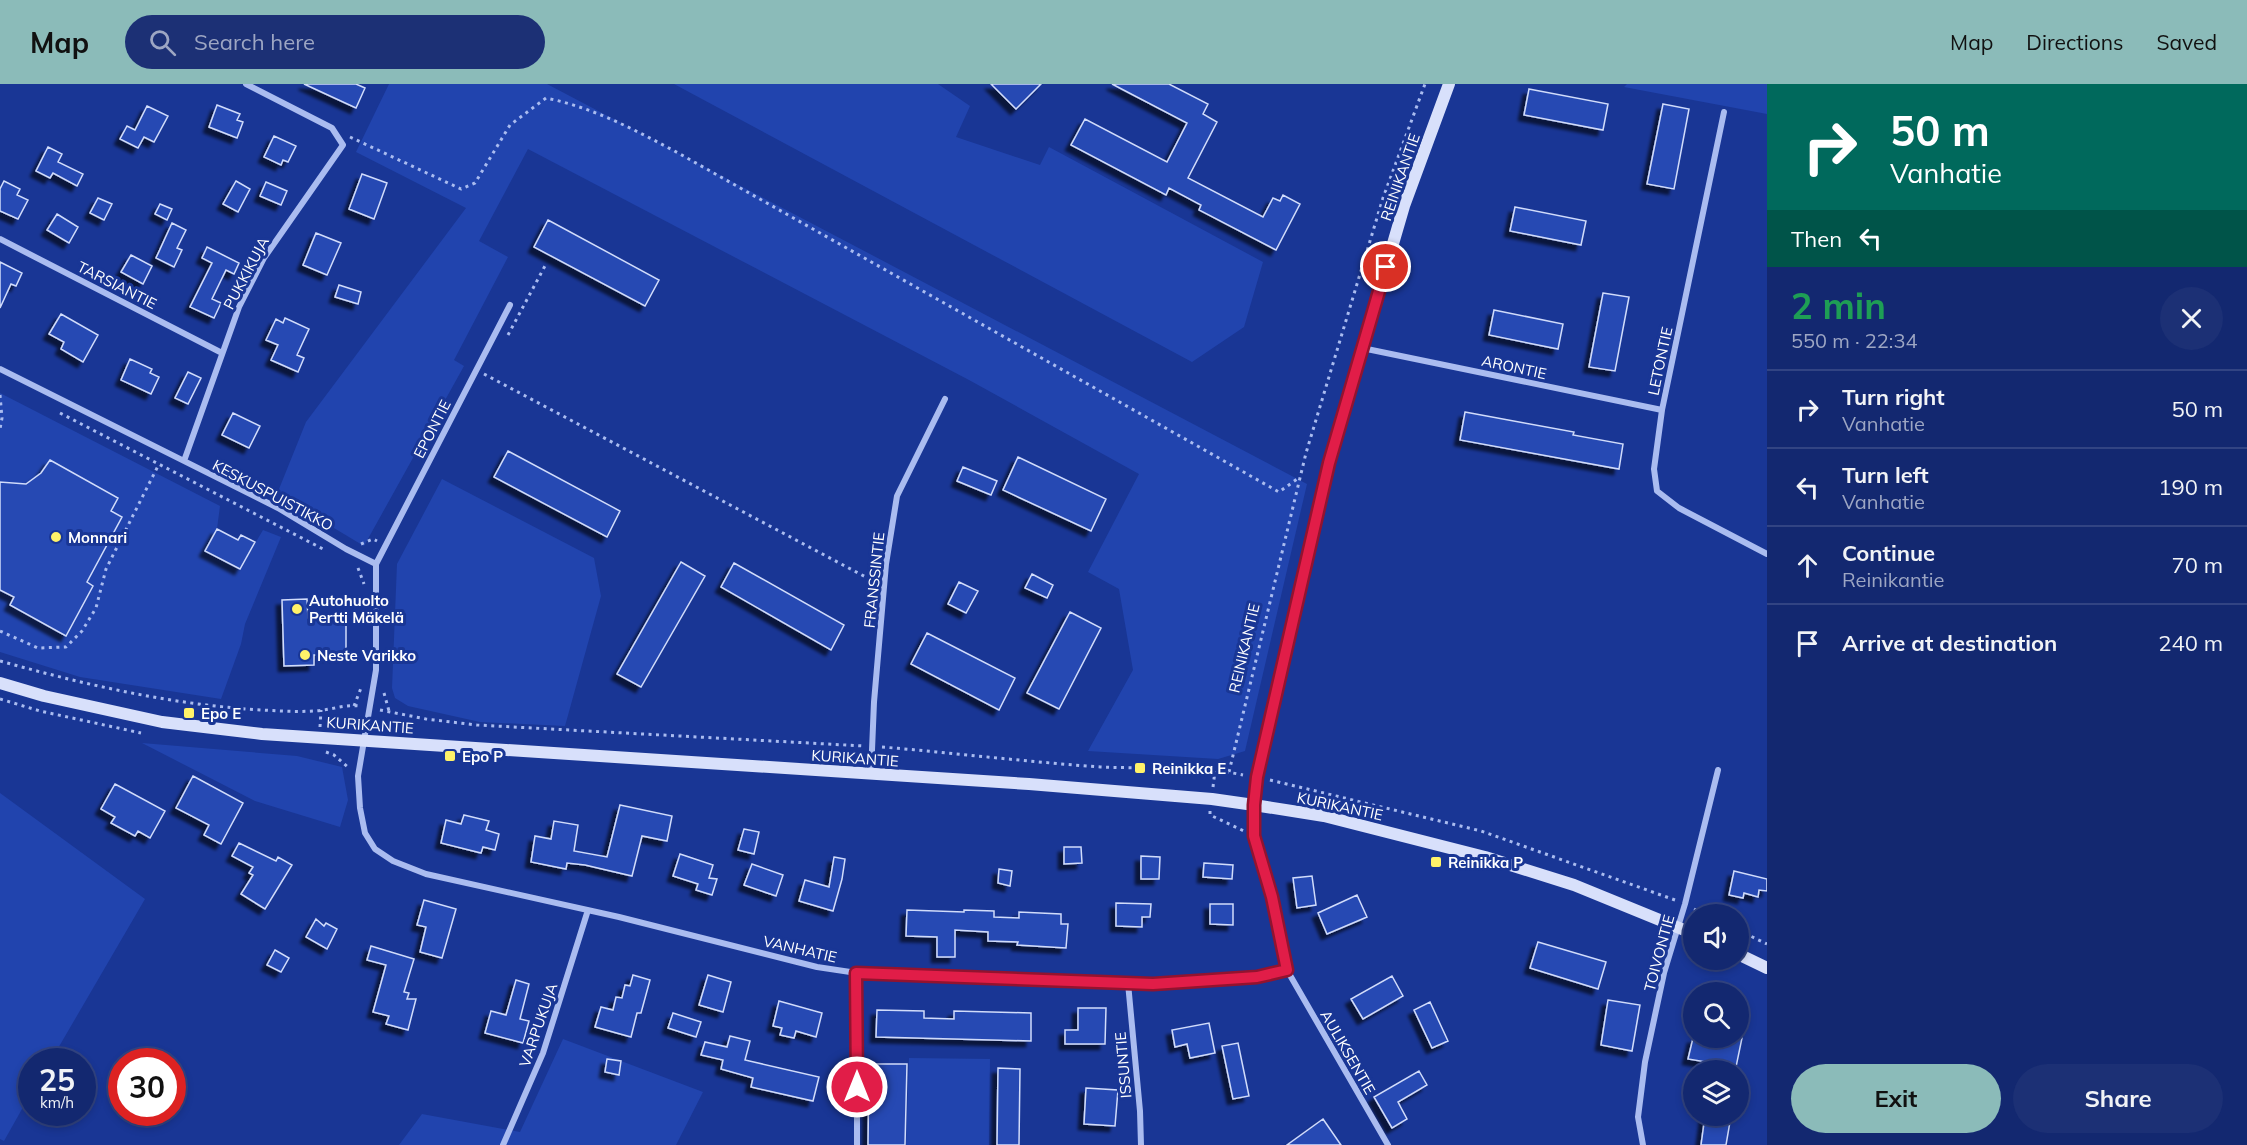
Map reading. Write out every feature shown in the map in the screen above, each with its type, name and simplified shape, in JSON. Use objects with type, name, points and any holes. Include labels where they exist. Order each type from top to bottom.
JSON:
[{"type":"street","points":[[246,84],[332,128]]},
{"type":"street","name":"REINIKANTIE","points":[[1254,805],[1257,777],[1329,463],[1404,206],[1449,84]]},
{"type":"street","name":"LETONTIE","points":[[1724,112],[1662,410],[1654,469],[1657,491],[1679,508],[1767,554]]},
{"type":"street","name":"PUKKIKUJA","points":[[184,461],[239,307],[264,258],[343,145],[332,128]]},
{"type":"street","name":"TARSIANTIE","points":[[0,239],[222,353]]},
{"type":"street","name":"EPONTIE","points":[[376,564],[510,305]]},
{"type":"street","name":"ARONTIE","points":[[1361,348],[1662,410]]},
{"type":"street","name":"KESKUSPUISTIKKO","points":[[0,369],[278,508],[346,549],[376,564]]},
{"type":"street","name":"FRANSSINTIE","points":[[870,775],[884,588],[897,496],[945,399]]},
{"type":"street","points":[[365,740],[376,670],[376,564]]},
{"type":"street","name":"KURIKANTIE","points":[[0,683],[44,696],[162,722],[262,734],[1052,786],[1212,799],[1254,805],[1324,816],[1485,857],[1574,885],[1683,929]]},
{"type":"street","name":"VANHATIE","points":[[365,740],[358,777],[360,808],[365,833],[375,849],[393,861],[426,874],[588,910],[817,967],[856,973],[1128,983],[1203,982],[1257,977],[1287,970]]},
{"type":"street","name":"TOIVONTIE","points":[[1685,904],[1718,770]]},
{"type":"street","points":[[1254,805],[1254,836],[1272,897],[1287,970]]},
{"type":"street","name":"VARPUKUJA","points":[[503,1145],[543,1053],[588,910]]},
{"type":"street","name":"TOIVONTIE","points":[[1643,1145],[1638,1117],[1645,1062],[1665,973],[1683,910]]},
{"type":"street","points":[[1749,959],[1767,968]]},
{"type":"street","name":"AULIKSENTIE","points":[[1287,970],[1388,1145]]},
{"type":"street","points":[[856,973],[857,1145]]},
{"type":"street","name":"ISSUNTIE","points":[[1128,983],[1141,1145]]},
{"type":"path","name":"REINIKANTIE","points":[[1230,772],[1300,477],[1383,198],[1425,84]]},
{"type":"path","points":[[332,128],[461,189],[475,183],[510,125],[546,98],[566,102],[603,115],[680,154],[1279,492],[1300,477]]},
{"type":"path","points":[[506,339],[546,264]]},
{"type":"path","points":[[487,376],[492,367]]},
{"type":"path","points":[[476,370],[884,588]]},
{"type":"path","points":[[0,395],[2,418],[0,429]]},
{"type":"path","name":"KESKUSPUISTIKKO","points":[[53,409],[327,551]]},
{"type":"path","points":[[0,631],[38,648],[66,647],[82,632],[96,608],[106,569],[159,464]]},
{"type":"path","points":[[351,564],[360,569],[366,592]]},
{"type":"path","name":"KURIKANTIE","points":[[0,661],[127,693],[260,710],[313,711],[354,706],[426,719],[477,725],[872,746],[1011,760],[1230,772]]},
{"type":"path","points":[[354,706],[364,679]]},
{"type":"path","points":[[384,688],[384,697],[389,711]]},
{"type":"path","points":[[189,713],[191,702]]},
{"type":"path","name":"KURIKANTIE","points":[[1257,777],[1481,831],[1629,882],[1685,904]]},
{"type":"path","points":[[1749,935],[1767,944]]},
{"type":"shaded area","points":[[389,84],[547,84],[1307,484],[1245,751],[1218,759],[1088,751],[1133,670],[1119,589],[1088,572],[1139,474],[969,380],[528,149],[479,241],[508,257],[454,360],[464,366],[364,546],[277,494],[306,422],[466,208],[356,152]]},
{"type":"shaded area","points":[[674,84],[938,84],[970,106],[956,137],[1040,165],[1049,147],[1263,262],[1244,327],[1192,362]]},
{"type":"shaded area","points":[[1627,84],[1767,84],[1767,114],[1624,87]]},
{"type":"shaded area","points":[[0,393],[220,506],[217,529],[206,551],[240,569],[263,530],[281,537],[245,624],[241,644],[221,699],[80,677],[0,652]]},
{"type":"shaded area","points":[[442,479],[594,558],[601,596],[565,726],[480,722],[408,706],[395,698],[392,688],[397,564]]},
{"type":"shaded area","points":[[142,743],[297,756],[342,767],[348,800],[340,827],[255,801]]},
{"type":"shaded area","points":[[0,793],[145,899],[58,1048],[18,1048],[18,1116],[4,1141],[0,1139]]},
{"type":"shaded area","points":[[563,1039],[703,1092],[676,1145],[399,1145],[422,1114],[520,1132]]},
{"type":"shaded area","points":[[909,1058],[990,1059],[989,1145],[906,1145]]},
{"type":"building","points":[[304,84],[356,84],[365,88],[356,108]]},
{"type":"building","points":[[991,84],[1041,84],[1016,109]]},
{"type":"building","points":[[1112,84],[1169,84],[1208,104],[1203,114],[1217,122],[1188,178],[1263,217],[1273,198],[1280,201],[1283,195],[1300,204],[1276,250],[1199,210],[1201,205],[1169,188],[1166,195],[1071,145],[1085,119],[1167,162],[1187,123]]},
{"type":"building","points":[[1529,89],[1608,104],[1603,130],[1524,115]]},
{"type":"building","points":[[1663,104],[1689,109],[1674,189],[1647,184]]},
{"type":"building","points":[[217,105],[240,114],[237,120],[243,122],[237,138],[209,127]]},
{"type":"building","points":[[147,106],[168,116],[154,142],[144,137],[138,148],[120,139],[127,126],[135,130]]},
{"type":"building","points":[[274,136],[296,146],[288,162],[283,160],[281,165],[264,157]]},
{"type":"building","points":[[48,147],[62,154],[58,162],[83,174],[77,186],[53,173],[50,178],[36,171]]},
{"type":"building","points":[[362,174],[387,183],[374,219],[349,209]]},
{"type":"building","points":[[4,181],[20,189],[17,195],[28,200],[18,219],[0,211],[0,189]]},
{"type":"building","points":[[236,181],[250,189],[238,212],[223,204]]},
{"type":"building","points":[[266,182],[287,191],[281,205],[260,196]]},
{"type":"building","points":[[98,198],[112,204],[104,220],[90,213]]},
{"type":"building","points":[[160,204],[172,209],[167,220],[155,214]]},
{"type":"building","points":[[1515,207],[1586,221],[1581,245],[1510,231]]},
{"type":"building","points":[[57,214],[78,227],[69,243],[47,230]]},
{"type":"building","points":[[548,220],[659,280],[645,306],[534,247]]},
{"type":"building","points":[[172,223],[186,230],[177,248],[182,250],[174,267],[156,258]]},
{"type":"building","points":[[316,233],[341,243],[327,275],[303,265]]},
{"type":"building","points":[[207,247],[239,263],[234,274],[226,270],[212,299],[221,303],[214,318],[190,307],[212,263],[202,258]]},
{"type":"building","points":[[131,255],[152,266],[143,284],[121,272]]},
{"type":"building","points":[[0,262],[22,273],[16,286],[11,284],[0,308]]},
{"type":"building","points":[[339,285],[361,292],[358,304],[335,297]]},
{"type":"building","points":[[1603,293],[1629,297],[1615,371],[1589,367]]},
{"type":"building","points":[[1494,310],[1563,324],[1558,349],[1489,335]]},
{"type":"building","points":[[61,314],[98,335],[83,362],[61,349],[64,342],[49,334]]},
{"type":"building","points":[[285,318],[309,329],[297,355],[304,358],[298,372],[271,360],[278,345],[266,340],[276,319],[283,323]]},
{"type":"building","points":[[130,359],[152,369],[150,373],[159,377],[151,394],[121,380]]},
{"type":"building","points":[[188,372],[201,378],[188,404],[175,398]]},
{"type":"building","points":[[1465,412],[1574,432],[1573,435],[1623,444],[1619,469],[1460,440]]},
{"type":"building","points":[[233,413],[260,426],[249,448],[222,435]]},
{"type":"building","points":[[508,451],[620,511],[607,537],[494,477]]},
{"type":"building","points":[[1018,457],[1106,499],[1091,531],[1003,490]]},
{"type":"building","name":"Monnari","points":[[50,460],[118,498],[111,511],[122,517],[87,582],[93,586],[66,636],[10,605],[14,597],[0,590],[0,482],[26,484],[41,473]]},
{"type":"building","points":[[963,467],[997,481],[991,495],[957,481]]},
{"type":"building","points":[[217,529],[238,540],[241,535],[255,542],[240,569],[205,551]]},
{"type":"building","points":[[681,562],[705,576],[641,687],[617,674]]},
{"type":"building","points":[[734,563],[844,625],[831,650],[721,587]]},
{"type":"building","points":[[1032,574],[1053,585],[1047,598],[1025,588]]},
{"type":"building","points":[[959,582],[978,591],[966,613],[948,604]]},
{"type":"building","points":[[307,599],[308,618],[346,618],[346,655],[314,655],[314,665],[284,666],[282,600]]},
{"type":"building","points":[[1070,612],[1101,628],[1059,709],[1027,693]]},
{"type":"building","points":[[927,633],[1015,678],[999,710],[911,664]]},
{"type":"building","points":[[193,776],[243,803],[221,844],[204,835],[209,825],[176,808]]},
{"type":"building","points":[[115,784],[165,811],[150,838],[138,831],[135,836],[111,823],[115,817],[101,809]]},
{"type":"building","points":[[620,805],[672,816],[667,841],[642,836],[632,876],[585,865],[567,863],[566,869],[531,862],[535,836],[551,839],[554,821],[578,825],[574,851],[607,857]]},
{"type":"building","points":[[464,815],[489,821],[486,830],[499,834],[495,850],[483,847],[481,853],[441,843],[446,820],[461,824]]},
{"type":"building","points":[[744,829],[759,832],[754,854],[738,850]]},
{"type":"building","points":[[239,843],[276,861],[278,857],[292,865],[265,909],[241,894],[253,875],[249,873],[253,867],[232,856]]},
{"type":"building","points":[[1064,847],[1081,847],[1082,863],[1064,864]]},
{"type":"building","points":[[680,854],[713,865],[709,878],[717,879],[712,895],[696,890],[698,884],[673,876]]},
{"type":"building","points":[[1141,856],[1160,857],[1159,879],[1141,879]]},
{"type":"building","points":[[834,857],[845,859],[833,911],[799,901],[805,880],[829,887]]},
{"type":"building","points":[[1204,863],[1233,865],[1232,879],[1203,877]]},
{"type":"building","points":[[752,864],[783,875],[776,896],[744,885]]},
{"type":"building","points":[[999,869],[1012,871],[1010,886],[998,883]]},
{"type":"building","points":[[1734,871],[1767,879],[1767,891],[1759,890],[1758,897],[1744,893],[1743,898],[1729,895]]},
{"type":"building","points":[[1312,876],[1316,905],[1297,908],[1293,878]]},
{"type":"building","points":[[1357,895],[1367,917],[1327,934],[1318,913]]},
{"type":"building","points":[[424,900],[456,909],[442,958],[420,952],[426,927],[417,925]]},
{"type":"building","points":[[1116,903],[1151,904],[1150,917],[1142,917],[1142,927],[1116,926]]},
{"type":"building","points":[[1210,904],[1233,904],[1233,925],[1210,924]]},
{"type":"building","points":[[907,910],[994,911],[994,917],[1019,918],[1019,912],[1061,914],[1061,924],[1068,924],[1066,948],[988,941],[988,932],[955,930],[955,957],[937,957],[937,937],[906,936]]},
{"type":"building","points":[[316,919],[324,926],[326,923],[337,929],[327,949],[306,937]]},
{"type":"building","points":[[1538,942],[1606,962],[1598,989],[1530,968]]},
{"type":"building","points":[[371,946],[414,959],[404,992],[409,993],[407,999],[416,999],[408,1030],[386,1024],[389,1016],[373,1012],[386,965],[367,960]]},
{"type":"building","points":[[275,950],[289,958],[281,972],[267,965]]},
{"type":"building","points":[[633,975],[650,980],[641,1013],[637,1013],[631,1037],[595,1027],[601,1007],[613,1010],[616,997],[622,998],[625,985],[630,986]]},
{"type":"building","points":[[708,975],[731,982],[723,1012],[699,1005]]},
{"type":"building","points":[[1392,976],[1403,996],[1363,1019],[1351,999]]},
{"type":"building","points":[[516,980],[529,984],[520,1019],[529,1021],[523,1043],[485,1033],[491,1011],[506,1015]]},
{"type":"building","points":[[1608,1000],[1640,1005],[1632,1051],[1601,1045]]},
{"type":"building","points":[[779,1001],[822,1013],[816,1037],[796,1031],[794,1038],[780,1035],[782,1028],[773,1026]]},
{"type":"building","points":[[1430,1002],[1448,1041],[1432,1048],[1414,1010]]},
{"type":"building","points":[[1078,1008],[1106,1008],[1105,1044],[1065,1044],[1065,1030],[1078,1030]]},
{"type":"building","points":[[877,1010],[924,1011],[924,1018],[954,1019],[954,1011],[1031,1013],[1031,1041],[876,1037]]},
{"type":"building","points":[[673,1013],[701,1022],[696,1037],[668,1028]]},
{"type":"building","points":[[1209,1023],[1215,1053],[1190,1058],[1187,1044],[1175,1047],[1172,1030]]},
{"type":"building","points":[[730,1036],[750,1041],[745,1060],[819,1077],[813,1101],[751,1087],[753,1078],[721,1069],[723,1060],[701,1055],[705,1042],[727,1047]]},
{"type":"building","points":[[1238,1043],[1249,1096],[1233,1099],[1222,1046]]},
{"type":"building","points":[[1691,1048],[1740,1048],[1737,1060],[1688,1059]]},
{"type":"building","points":[[607,1059],[621,1061],[619,1075],[605,1072]]},
{"type":"building","points":[[869,1064],[907,1064],[905,1145],[868,1145]]},
{"type":"building","points":[[998,1068],[1020,1069],[1019,1145],[997,1145]]},
{"type":"building","points":[[1419,1071],[1427,1085],[1398,1102],[1407,1119],[1392,1128],[1374,1097]]},
{"type":"building","points":[[1086,1088],[1118,1090],[1115,1126],[1084,1124]]},
{"type":"building","points":[[1323,1119],[1341,1145],[1287,1145]]},
{"type":"building","points":[[1704,1126],[1729,1126],[1726,1145],[1701,1145]]},
{"type":"place","name":"Monnari","points":[[56,537]]},
{"type":"place","name":"Autohuolto Pertti Mäkelä","points":[[297,609]]},
{"type":"place","name":"Neste Varikko","points":[[305,655]]},
{"type":"place","name":"Epo E","points":[[189,713]]},
{"type":"place","name":"Epo P","points":[[450,756]]},
{"type":"place","name":"Reinikka E","points":[[1140,768]]},
{"type":"place","name":"Reinikka P","points":[[1436,862]]},
{"type":"route","points":[[857,1087],[856,973],[1153,984],[1257,977],[1287,970],[1272,897],[1254,836],[1257,777],[1329,463],[1386,267]]}]
